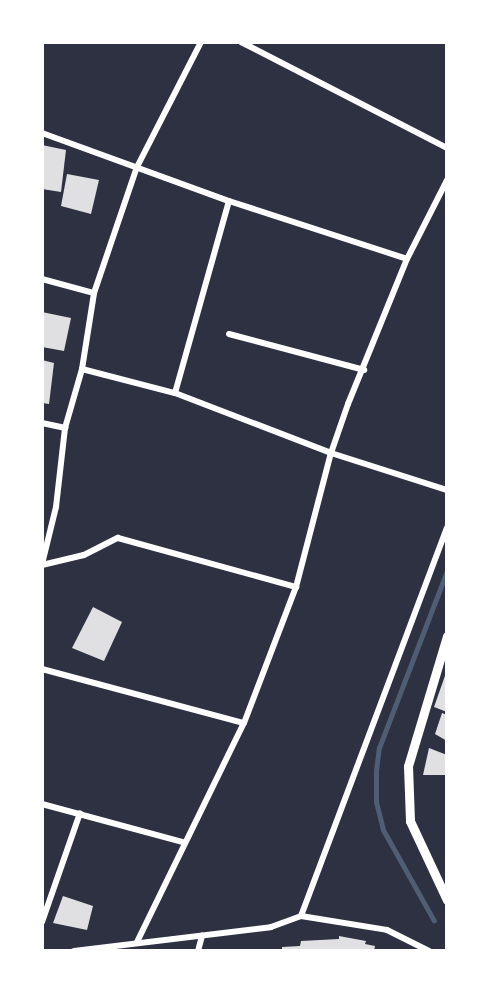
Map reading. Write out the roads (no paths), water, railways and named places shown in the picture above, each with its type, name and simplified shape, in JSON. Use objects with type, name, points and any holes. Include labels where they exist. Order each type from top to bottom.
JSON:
[{"type":"street","points":[[201,42],[137,167],[94,293],[82,369],[64,428],[56,507],[42,564],[84,555],[118,538],[296,587]]},
{"type":"street","points":[[241,42],[447,148]]},
{"type":"street","points":[[42,134],[229,201],[407,259]]},
{"type":"street","points":[[137,942],[183,842],[244,723],[296,587],[331,453],[407,259],[447,180]]},
{"type":"street","points":[[175,393],[229,201]]},
{"type":"street","points":[[42,279],[94,293]]},
{"type":"street","points":[[229,334],[364,370]]},
{"type":"street","points":[[82,369],[175,393],[331,453],[447,490]]},
{"type":"street","points":[[42,423],[64,428]]},
{"type":"street","points":[[301,916],[447,528]]},
{"type":"street","points":[[447,636],[408,766],[410,821],[447,900]]},
{"type":"street","points":[[42,669],[244,723]]},
{"type":"street","points":[[42,804],[183,842]]},
{"type":"street","points":[[42,922],[80,813]]},
{"type":"street","points":[[74,951],[271,927],[301,916],[387,930],[429,951]]},
{"type":"street","points":[[198,951],[202,936]]},
{"type":"waterway","points":[[434,921],[383,830],[376,802],[376,771],[379,748],[447,571]]}]
